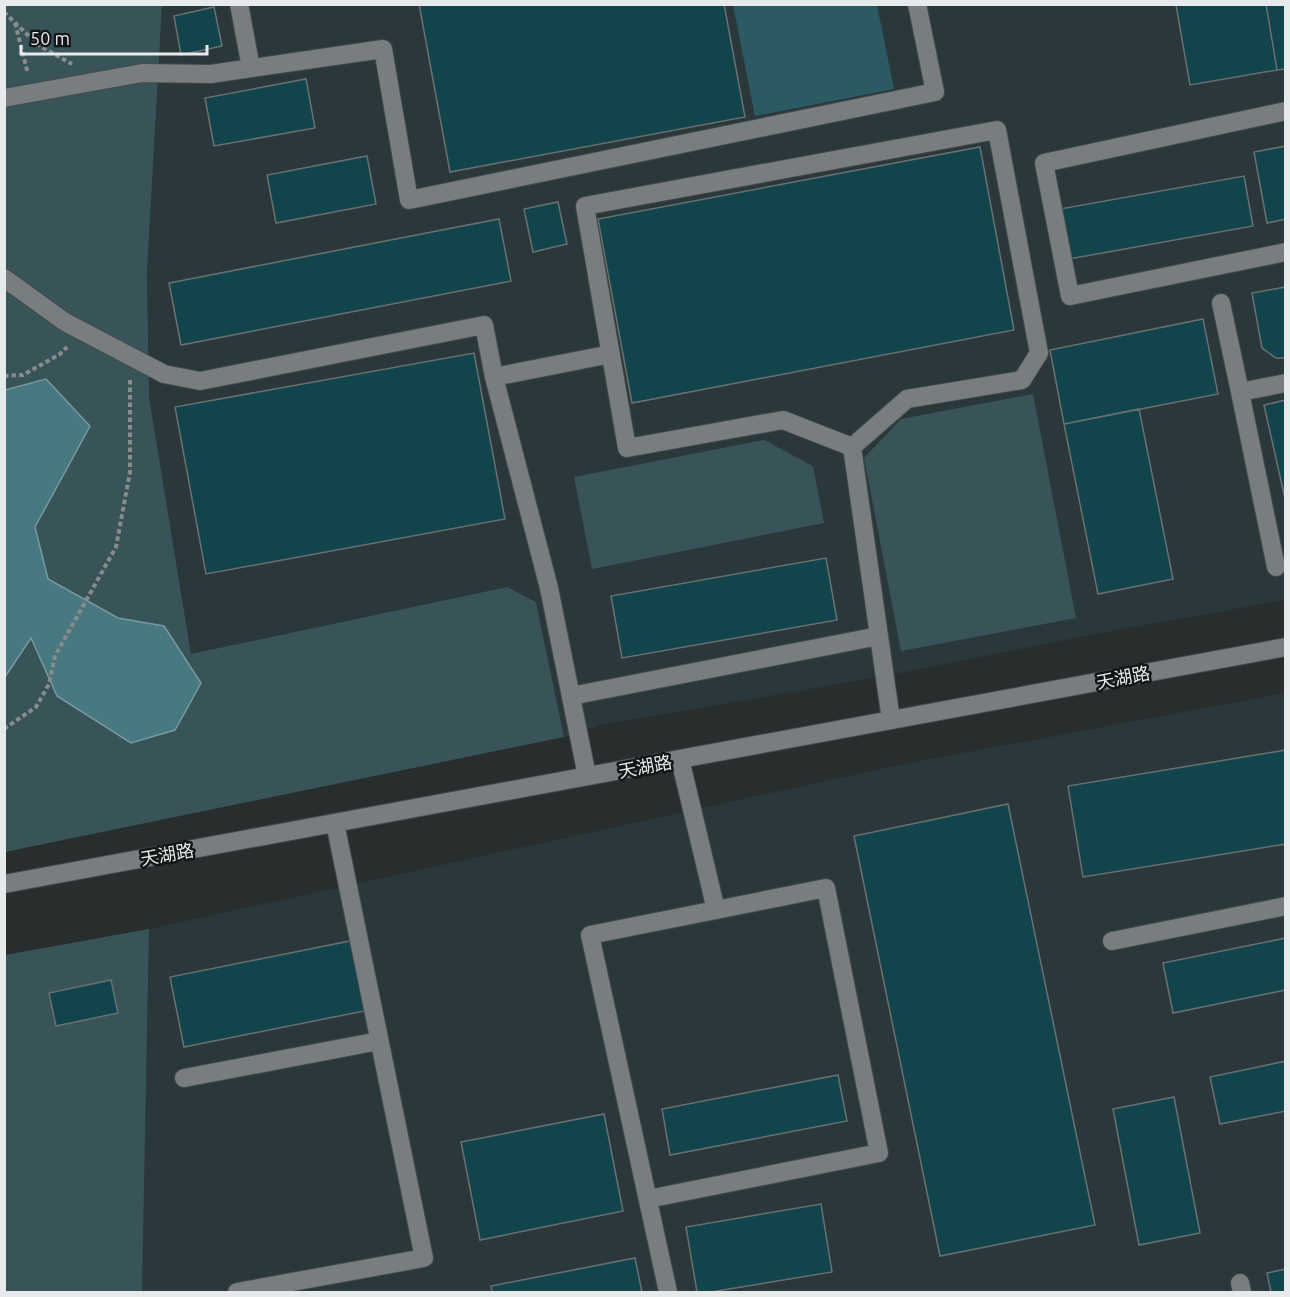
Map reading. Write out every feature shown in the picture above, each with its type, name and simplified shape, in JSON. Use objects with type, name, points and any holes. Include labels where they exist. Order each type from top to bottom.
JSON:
[{"type":"street","points":[[239,4],[251,68]]},
{"type":"street","points":[[4,98],[142,73],[211,74],[383,49],[409,200],[935,92],[917,4]]},
{"type":"street","points":[[1286,111],[1044,163],[1070,296],[1286,252]]},
{"type":"street","points":[[997,130],[1039,353],[1022,380],[906,399],[852,447],[783,420],[627,448],[585,206],[997,130]]},
{"type":"street","points":[[4,278],[65,322],[164,374],[200,381],[484,325],[494,377],[549,588],[588,776]]},
{"type":"street","points":[[1221,303],[1276,567]]},
{"type":"street","points":[[494,377],[611,354]]},
{"type":"street","points":[[1240,392],[1286,383]]},
{"type":"street","points":[[852,447],[891,720]]},
{"type":"street","points":[[571,696],[879,636]]},
{"type":"street","name":"天湖路","points":[[4,884],[1286,647]]},
{"type":"street","points":[[680,759],[716,910]]},
{"type":"street","points":[[237,1293],[424,1258],[335,823]]},
{"type":"street","points":[[648,1199],[879,1153],[826,888],[590,935],[668,1293]]},
{"type":"street","points":[[1112,941],[1286,906]]},
{"type":"street","points":[[184,1078],[379,1041]]},
{"type":"path","points":[[4,12],[38,45],[101,80]]},
{"type":"path","points":[[15,22],[32,93]]},
{"type":"path","points":[[4,376],[23,375],[60,354],[83,331]]},
{"type":"path","points":[[4,729],[36,707],[49,684],[55,656],[116,547],[130,472],[130,378],[136,359]]},
{"type":"shaded area","points":[[5,5],[162,5],[147,272],[149,397],[191,654],[507,587],[536,602],[564,737],[5,852]]},
{"type":"shaded area","points":[[162,5],[1285,5],[1285,600],[1095,634],[874,678],[600,725],[564,737],[536,602],[507,587],[191,655],[149,397],[147,272]]},
{"type":"shaded area","points":[[733,5],[877,5],[894,89],[755,116]]},
{"type":"shaded area","points":[[46,379],[90,426],[35,527],[48,579],[118,618],[164,626],[201,683],[175,730],[131,743],[57,696],[31,638],[5,677],[5,390]]},
{"type":"shaded area","points":[[1033,394],[1076,618],[901,651],[864,458],[901,419]]},
{"type":"shaded area","points":[[764,440],[813,466],[824,523],[592,569],[574,477]]},
{"type":"shaded area","points":[[1285,693],[1285,1292],[142,1292],[149,929],[904,764]]},
{"type":"shaded area","points":[[149,929],[142,1292],[5,1292],[5,955]]},
{"type":"building","points":[[419,4],[724,4],[745,117],[450,172]]},
{"type":"building","points":[[1266,4],[1286,4],[1286,69],[1277,70]]},
{"type":"building","points":[[1266,4],[1277,70],[1190,85],[1176,5]]},
{"type":"building","points":[[214,7],[222,46],[181,55],[174,16]]},
{"type":"building","points":[[306,79],[315,128],[214,146],[205,98]]},
{"type":"building","points":[[1286,146],[1286,219],[1267,223],[1254,152]]},
{"type":"building","points":[[980,147],[1014,330],[632,403],[598,219]]},
{"type":"building","points":[[367,156],[376,204],[276,223],[267,175]]},
{"type":"building","points":[[1244,176],[1253,226],[1069,259],[1060,209]]},
{"type":"building","points":[[558,202],[567,244],[533,252],[524,209]]},
{"type":"building","points":[[499,219],[511,281],[181,345],[169,283]]},
{"type":"building","points":[[1286,287],[1286,358],[1276,358],[1262,348],[1252,293]]},
{"type":"building","points":[[1203,319],[1218,394],[1064,424],[1050,350]]},
{"type":"building","points":[[474,353],[505,519],[206,574],[175,407]]},
{"type":"building","points":[[1286,400],[1286,503],[1264,405]]},
{"type":"building","points":[[1139,409],[1173,579],[1098,594],[1064,424]]},
{"type":"building","points":[[826,558],[837,620],[622,658],[611,596]]},
{"type":"building","points":[[1286,750],[1286,844],[1083,877],[1068,786]]},
{"type":"building","points":[[1008,804],[1095,1225],[940,1256],[854,836]]},
{"type":"building","points":[[1286,938],[1286,990],[1173,1013],[1163,963]]},
{"type":"building","points":[[355,940],[369,1010],[184,1047],[170,977]]},
{"type":"building","points":[[111,980],[118,1013],[56,1026],[49,993]]},
{"type":"building","points":[[1286,1061],[1286,1111],[1220,1124],[1210,1077]]},
{"type":"building","points":[[838,1075],[847,1121],[670,1155],[662,1109]]},
{"type":"building","points":[[1174,1097],[1200,1233],[1139,1245],[1113,1109]]},
{"type":"building","points":[[604,1114],[623,1211],[480,1240],[461,1142]]},
{"type":"building","points":[[821,1204],[832,1272],[711,1292],[697,1292],[686,1227]]},
{"type":"building","points":[[635,1258],[642,1292],[492,1292],[491,1286]]},
{"type":"building","points":[[1286,1269],[1286,1292],[1271,1292],[1267,1273]]}]
